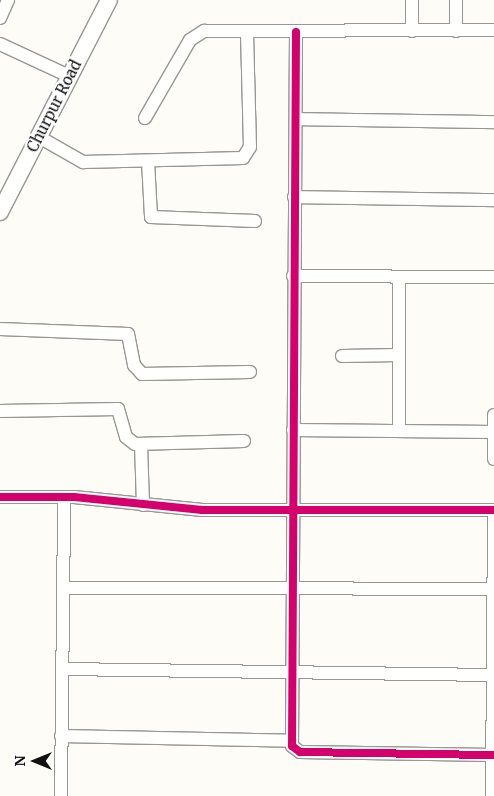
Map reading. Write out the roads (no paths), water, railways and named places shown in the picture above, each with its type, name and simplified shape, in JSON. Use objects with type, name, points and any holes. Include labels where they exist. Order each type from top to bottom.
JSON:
[{"type":"street","points":[[0,18],[8,0]]},
{"type":"street","name":"Churpur Road","points":[[0,212],[108,0]]},
{"type":"street","points":[[412,0],[412,31]]},
{"type":"street","points":[[456,0],[456,30]]},
{"type":"street","points":[[145,118],[195,36],[204,30],[296,32],[494,30]]},
{"type":"street","points":[[39,137],[78,161],[237,159],[247,154],[247,32]]},
{"type":"street","points":[[296,32],[293,276],[294,511],[292,741],[300,752],[493,755]]},
{"type":"street","points":[[0,44],[69,76]]},
{"type":"street","points":[[296,120],[494,122]]},
{"type":"street","points":[[148,161],[151,217],[255,221]]},
{"type":"street","points":[[294,198],[494,200]]},
{"type":"street","points":[[293,276],[494,277]]},
{"type":"street","points":[[399,278],[399,431]]},
{"type":"street","points":[[0,329],[128,334],[134,365],[142,374],[250,372]]},
{"type":"street","points":[[342,356],[399,355]]},
{"type":"street","points":[[0,411],[118,409],[126,436],[141,444],[244,441]]},
{"type":"street","points":[[494,415],[494,459]]},
{"type":"street","points":[[293,430],[494,432]]},
{"type":"street","points":[[141,444],[143,504]]},
{"type":"street","points":[[0,497],[64,497],[143,504],[294,511],[494,510]]},
{"type":"street","points":[[61,796],[64,497]]},
{"type":"street","points":[[493,795],[494,517]]},
{"type":"street","points":[[63,588],[493,589]]},
{"type":"street","points":[[62,669],[292,675],[493,675]]},
{"type":"street","points":[[61,736],[292,741]]}]
